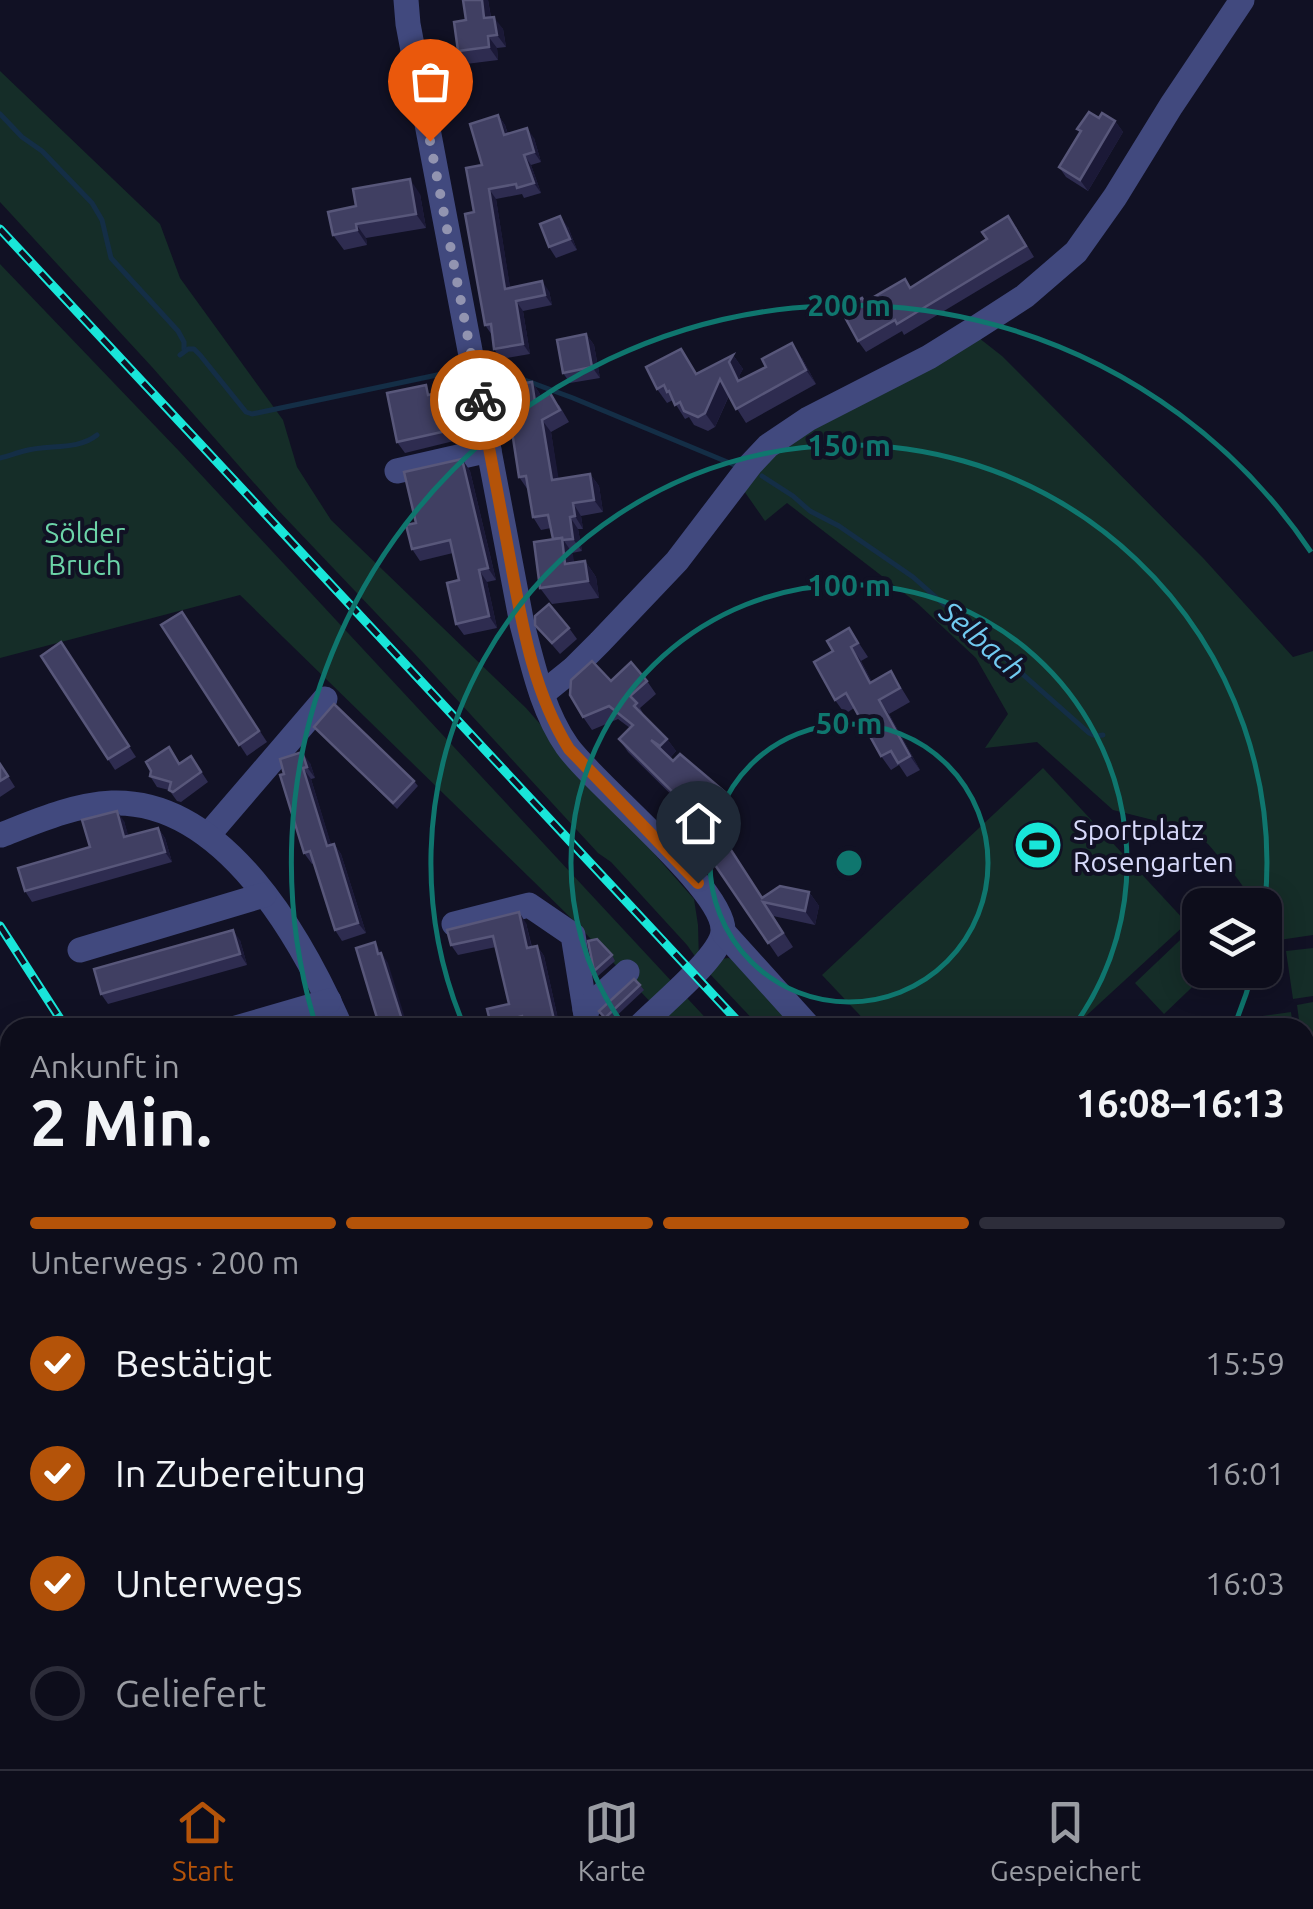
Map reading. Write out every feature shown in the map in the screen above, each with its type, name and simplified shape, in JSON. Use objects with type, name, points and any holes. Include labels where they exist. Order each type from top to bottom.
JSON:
[{"type":"street","points":[[406,0],[431,181],[522,624],[554,725],[569,749],[698,883],[722,921],[724,933],[801,1018]]},
{"type":"street","points":[[542,694],[573,669],[677,561],[768,446],[808,419],[929,357],[974,329],[1025,296],[1076,252],[1242,0]]},
{"type":"street","points":[[398,471],[489,450]]},
{"type":"street","points":[[208,834],[325,699]]},
{"type":"street","points":[[1,835],[78,807],[112,803],[159,809],[191,823],[238,862],[264,896],[298,945],[337,1018]]},
{"type":"street","points":[[80,950],[264,896]]},
{"type":"street","points":[[454,924],[529,906],[572,934],[586,1018]]},
{"type":"street","points":[[648,1018],[712,956],[724,933]]},
{"type":"street","points":[[587,1018],[627,972]]},
{"type":"street","points":[[270,1018],[329,1001]]},
{"type":"green space","points":[[0,71],[160,224],[180,278],[283,420],[297,467],[331,520],[526,708],[694,899],[699,962],[611,862],[598,853],[277,509],[0,202]]},
{"type":"green space","name":"Sölder Bruch","points":[[0,264],[706,1018],[666,1018],[572,919],[240,595],[0,658]]},
{"type":"green space","points":[[979,338],[1002,356],[1204,559],[1293,657],[1313,651],[1313,935],[1282,940],[1282,888],[1244,888],[1208,844],[1185,828],[1113,810],[1037,742],[985,748],[1008,714],[976,658],[917,603],[787,503],[765,521],[742,488],[783,442]]},
{"type":"green space","name":"Sportplatz Rosengarten","points":[[1043,768],[1182,918],[1182,928],[1084,1018],[863,1018],[822,975]]},
{"type":"green space","points":[[1182,938],[1182,988],[1191,988],[1164,1014],[1135,983]]},
{"type":"green space","points":[[1313,948],[1313,996],[1293,999],[1286,951]]},
{"type":"green space","points":[[720,959],[739,960],[796,1018],[751,1018],[708,972]]},
{"type":"green space","points":[[1313,1002],[1313,1018],[1299,1018],[1297,1005]]},
{"type":"green space","points":[[1291,1012],[1292,1018],[1248,1018]]},
{"type":"building","points":[[463,0],[482,0],[484,18],[494,17],[497,35],[488,36],[489,47],[458,51],[454,22],[466,20]]},
{"type":"building","points":[[1089,112],[1099,118],[1102,113],[1115,121],[1080,180],[1059,167]]},
{"type":"building","points":[[498,115],[504,135],[527,128],[534,152],[524,155],[534,183],[489,189],[505,289],[542,281],[545,295],[516,301],[523,344],[494,349],[491,324],[485,325],[465,214],[474,212],[466,168],[482,165],[470,124]]},
{"type":"building","points":[[410,179],[416,214],[356,224],[357,230],[333,235],[328,212],[356,206],[353,189]]},
{"type":"building","points":[[560,216],[570,239],[549,247],[540,224]]},
{"type":"building","points":[[1008,216],[1026,246],[897,324],[895,320],[858,341],[841,310],[862,298],[865,302],[905,279],[910,288],[987,239],[982,232]]},
{"type":"building","points":[[586,334],[592,367],[563,373],[557,340]]},
{"type":"building","points":[[792,343],[806,370],[736,409],[720,379],[705,413],[698,417],[684,411],[680,402],[675,405],[664,385],[657,389],[646,367],[681,349],[696,374],[733,355],[729,362],[738,381],[766,367],[762,359]]},
{"type":"building","points":[[532,382],[535,402],[550,393],[560,410],[542,420],[552,480],[590,474],[594,500],[573,503],[573,539],[553,539],[548,515],[533,517],[526,476],[519,477],[505,386]]},
{"type":"building","points":[[426,385],[428,395],[446,391],[455,429],[397,442],[387,393]]},
{"type":"building","points":[[462,459],[488,568],[479,570],[489,616],[456,624],[447,583],[459,580],[450,540],[412,549],[406,525],[416,523],[404,472]]},
{"type":"building","points":[[562,538],[565,564],[585,561],[588,581],[540,588],[534,542]]},
{"type":"building","points":[[549,604],[569,628],[552,643],[535,625],[535,616]]},
{"type":"building","points":[[182,612],[259,731],[239,745],[161,625]]},
{"type":"building","points":[[849,628],[858,643],[851,647],[870,683],[891,671],[900,688],[879,700],[910,756],[898,763],[891,751],[881,756],[846,693],[835,700],[814,662],[833,651],[827,641]]},
{"type":"building","points":[[61,642],[129,746],[108,759],[41,656]]},
{"type":"building","points":[[592,661],[611,681],[631,662],[647,681],[630,696],[637,703],[634,706],[667,739],[660,746],[651,740],[673,761],[680,754],[725,792],[707,811],[703,807],[696,815],[619,739],[633,725],[609,706],[583,717],[570,695],[571,680]]},
{"type":"building","points":[[334,704],[414,781],[393,803],[314,727]]},
{"type":"building","points":[[169,747],[179,764],[191,756],[201,772],[173,792],[169,790],[171,782],[150,776],[146,762]]},
{"type":"building","points":[[302,752],[307,767],[303,768],[327,846],[334,844],[358,923],[335,930],[310,851],[304,853],[280,775],[284,774],[280,759]]},
{"type":"building","points":[[0,764],[8,776],[0,781]]},
{"type":"building","points":[[117,811],[124,837],[158,828],[165,852],[25,891],[18,868],[90,847],[82,820]]},
{"type":"building","points":[[729,847],[762,898],[780,886],[809,892],[805,911],[763,902],[783,933],[768,943],[711,859]]},
{"type":"building","points":[[519,912],[527,948],[537,946],[554,1018],[489,1018],[487,1009],[509,1004],[493,936],[451,945],[447,930]]},
{"type":"building","points":[[233,930],[240,954],[101,994],[94,969]]},
{"type":"building","points":[[597,939],[612,955],[594,971],[588,941]]},
{"type":"building","points":[[375,942],[401,1018],[377,1018],[356,948]]},
{"type":"building","points":[[634,979],[640,985],[605,1018],[599,1011]]},
{"type":"waterway","points":[[0,114],[92,203],[102,220],[111,258],[178,331],[184,349]]},
{"type":"waterway","name":"Selbach","points":[[180,355],[194,349],[246,412],[252,414],[456,371]]},
{"type":"waterway","name":"Selbach","points":[[489,367],[737,466]]},
{"type":"waterway","name":"Selbach","points":[[0,458],[81,443],[97,435]]},
{"type":"waterway","name":"Selbach","points":[[762,476],[913,577],[1089,733],[1103,735]]},
{"type":"railway","points":[[0,229],[735,1018]]},
{"type":"railway","points":[[0,926],[60,1018]]},
{"type":"way so far","points":[[430,141],[480,400]]},
{"type":"place","name":"Sportplatz Rosengarten","points":[[1038,845]]},
{"type":"route","points":[[480,400],[522,624],[554,725],[569,749],[698,883]]}]
